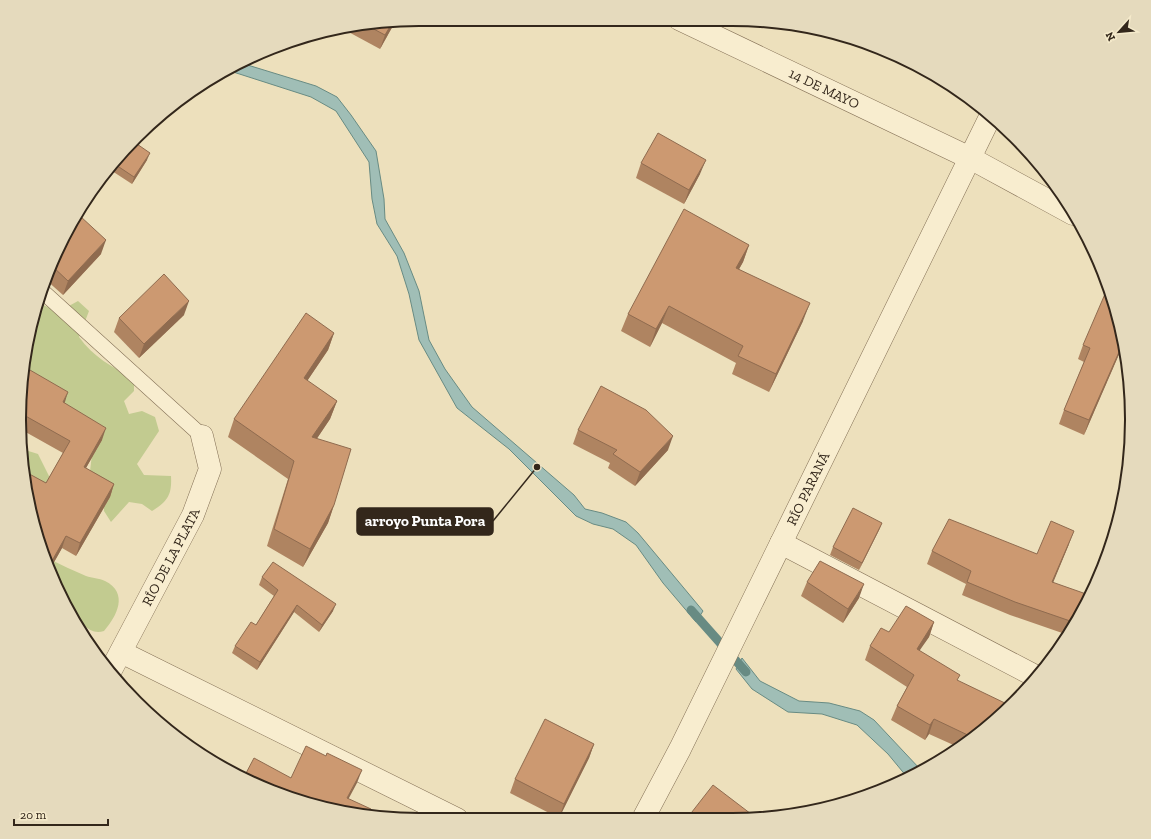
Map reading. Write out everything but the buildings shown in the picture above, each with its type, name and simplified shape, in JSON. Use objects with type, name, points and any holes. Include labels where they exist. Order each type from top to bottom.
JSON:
[{"type":"street","name":"14 DE MAYO","points":[[694,26],[970,158],[1064,209]]},
{"type":"street","name":"RÍO PARANÁ","points":[[647,813],[680,750],[988,121]]},
{"type":"street","name":"RÍO DE LA PLATA","points":[[113,666],[189,522],[200,496],[210,469],[202,436]]},
{"type":"street","points":[[781,543],[1031,674]]},
{"type":"street","points":[[121,652],[445,813]]},
{"type":"lane","points":[[46,295],[202,436]]},
{"type":"green space","points":[[78,301],[89,311],[79,337],[97,356],[134,378],[134,391],[124,401],[129,414],[142,411],[155,417],[159,431],[137,464],[144,475],[171,476],[171,488],[165,501],[152,511],[142,504],[129,502],[111,522],[104,511],[103,499],[90,471],[93,446],[28,378],[39,318],[43,305],[53,310],[67,307]]},
{"type":"green space","points":[[27,451],[38,454],[50,478],[49,493],[30,477]]},
{"type":"green space","points":[[53,561],[86,576],[103,580],[112,586],[117,592],[119,598],[116,612],[113,619],[104,631],[95,632],[87,628],[67,594]]},
{"type":"water","points":[[249,65],[316,86],[337,97],[376,151],[384,199],[385,219],[404,253],[419,291],[429,340],[445,369],[472,407],[574,495],[585,509],[602,513],[626,522],[638,533],[703,611],[696,622],[663,583],[636,545],[613,529],[593,524],[576,516],[509,449],[457,408],[419,340],[409,294],[397,256],[377,224],[372,199],[369,162],[336,111],[311,97],[235,73]]},
{"type":"water","points":[[742,658],[760,681],[799,701],[829,703],[860,711],[874,720],[917,766],[904,773],[888,754],[857,725],[822,714],[788,712],[752,689],[736,669]]},
{"type":"waterway","points":[[691,610],[746,672]]},
{"type":"place","name":"arroyo Punta Pora","points":[[537,467]]}]
